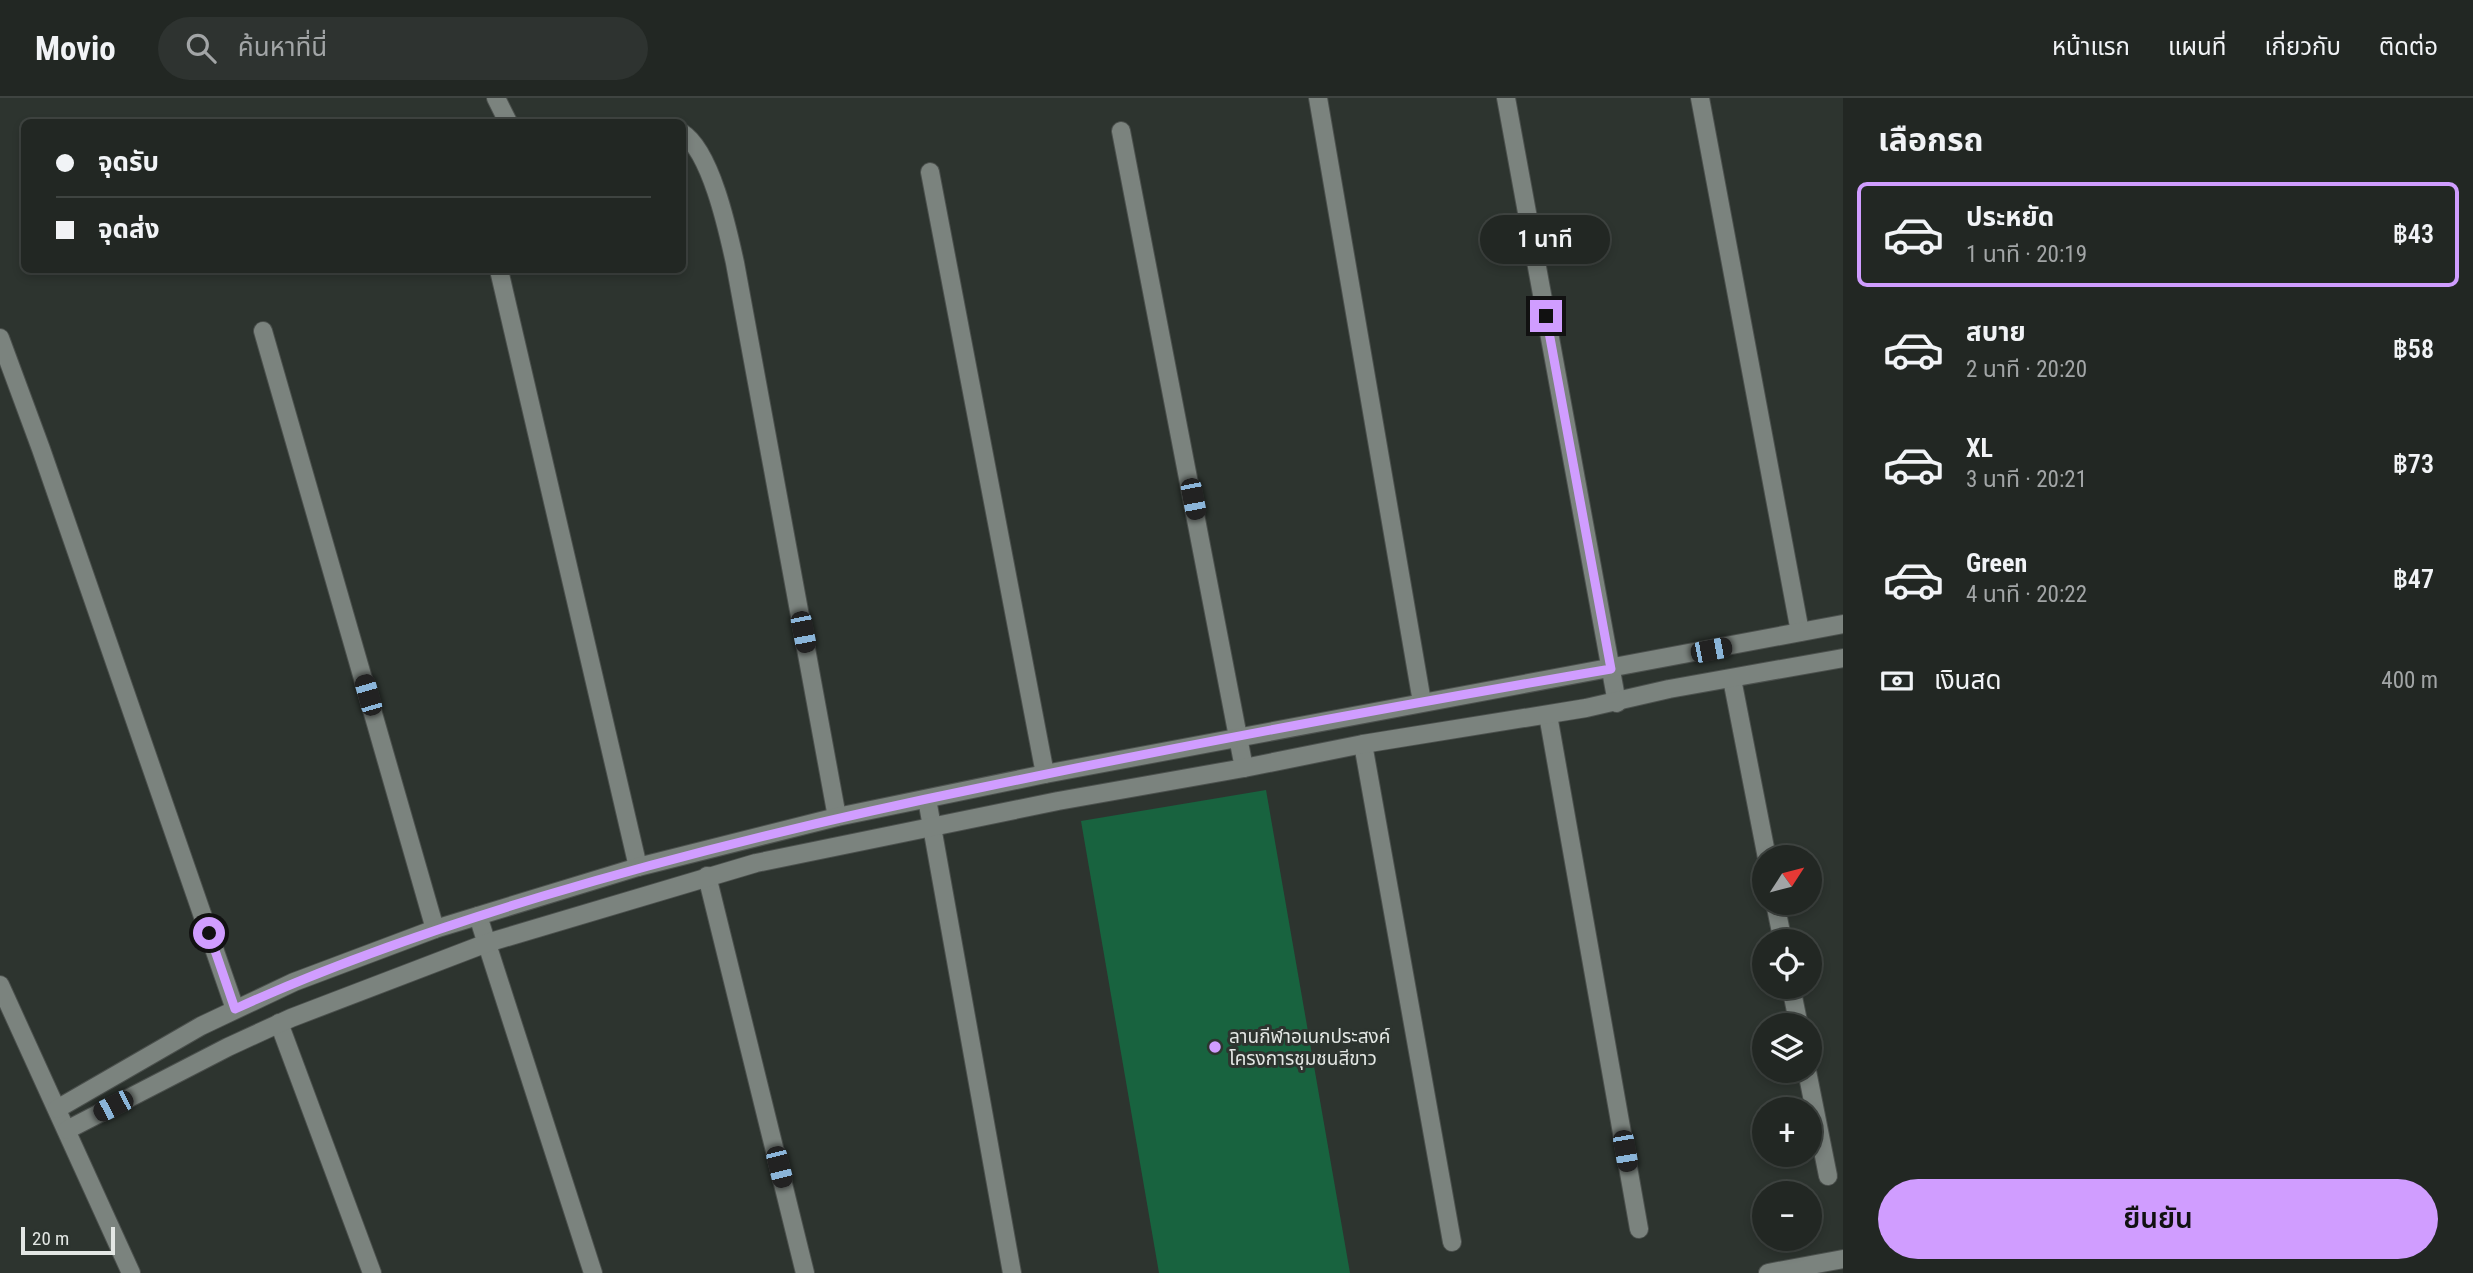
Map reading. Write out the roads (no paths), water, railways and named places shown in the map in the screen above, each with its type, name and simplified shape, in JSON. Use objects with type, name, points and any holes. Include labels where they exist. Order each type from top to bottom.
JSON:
[{"type":"street","points":[[496,98],[506,119]]},
{"type":"street","points":[[1318,98],[1422,702]]},
{"type":"street","points":[[1506,98],[1617,703]]},
{"type":"street","points":[[1700,98],[1800,632]]},
{"type":"street","points":[[1121,131],[1244,768]]},
{"type":"street","points":[[686,137],[696,148],[706,167],[726,223],[735,263],[836,817]]},
{"type":"street","points":[[930,172],[1045,774]]},
{"type":"street","points":[[500,273],[638,867]]},
{"type":"street","points":[[263,331],[435,929]]},
{"type":"street","points":[[0,338],[235,1009]]},
{"type":"street","points":[[57,1109],[201,1026],[294,982],[435,929],[638,867],[836,817],[1045,774],[1843,624]]},
{"type":"street","points":[[67,1130],[279,1023],[487,943],[755,863],[1058,801],[1363,744],[1617,703],[1669,689],[1843,658]]},
{"type":"street","points":[[1732,679],[1764,845]]},
{"type":"street","points":[[1548,715],[1639,1229]]},
{"type":"street","points":[[1363,744],[1452,1242]]},
{"type":"street","points":[[927,799],[1012,1273]]},
{"type":"street","points":[[707,876],[805,1273]]},
{"type":"street","points":[[478,916],[593,1273]]},
{"type":"street","points":[[0,985],[131,1273]]},
{"type":"street","points":[[279,1023],[372,1273]]},
{"type":"street","points":[[1810,1083],[1828,1176]]},
{"type":"street","points":[[1780,1272],[1843,1259]]},
{"type":"place","name":"ลานกีฬาอเนกประสงค์ โครงการชุมชนสีขาว","points":[[1215,1047]]}]
